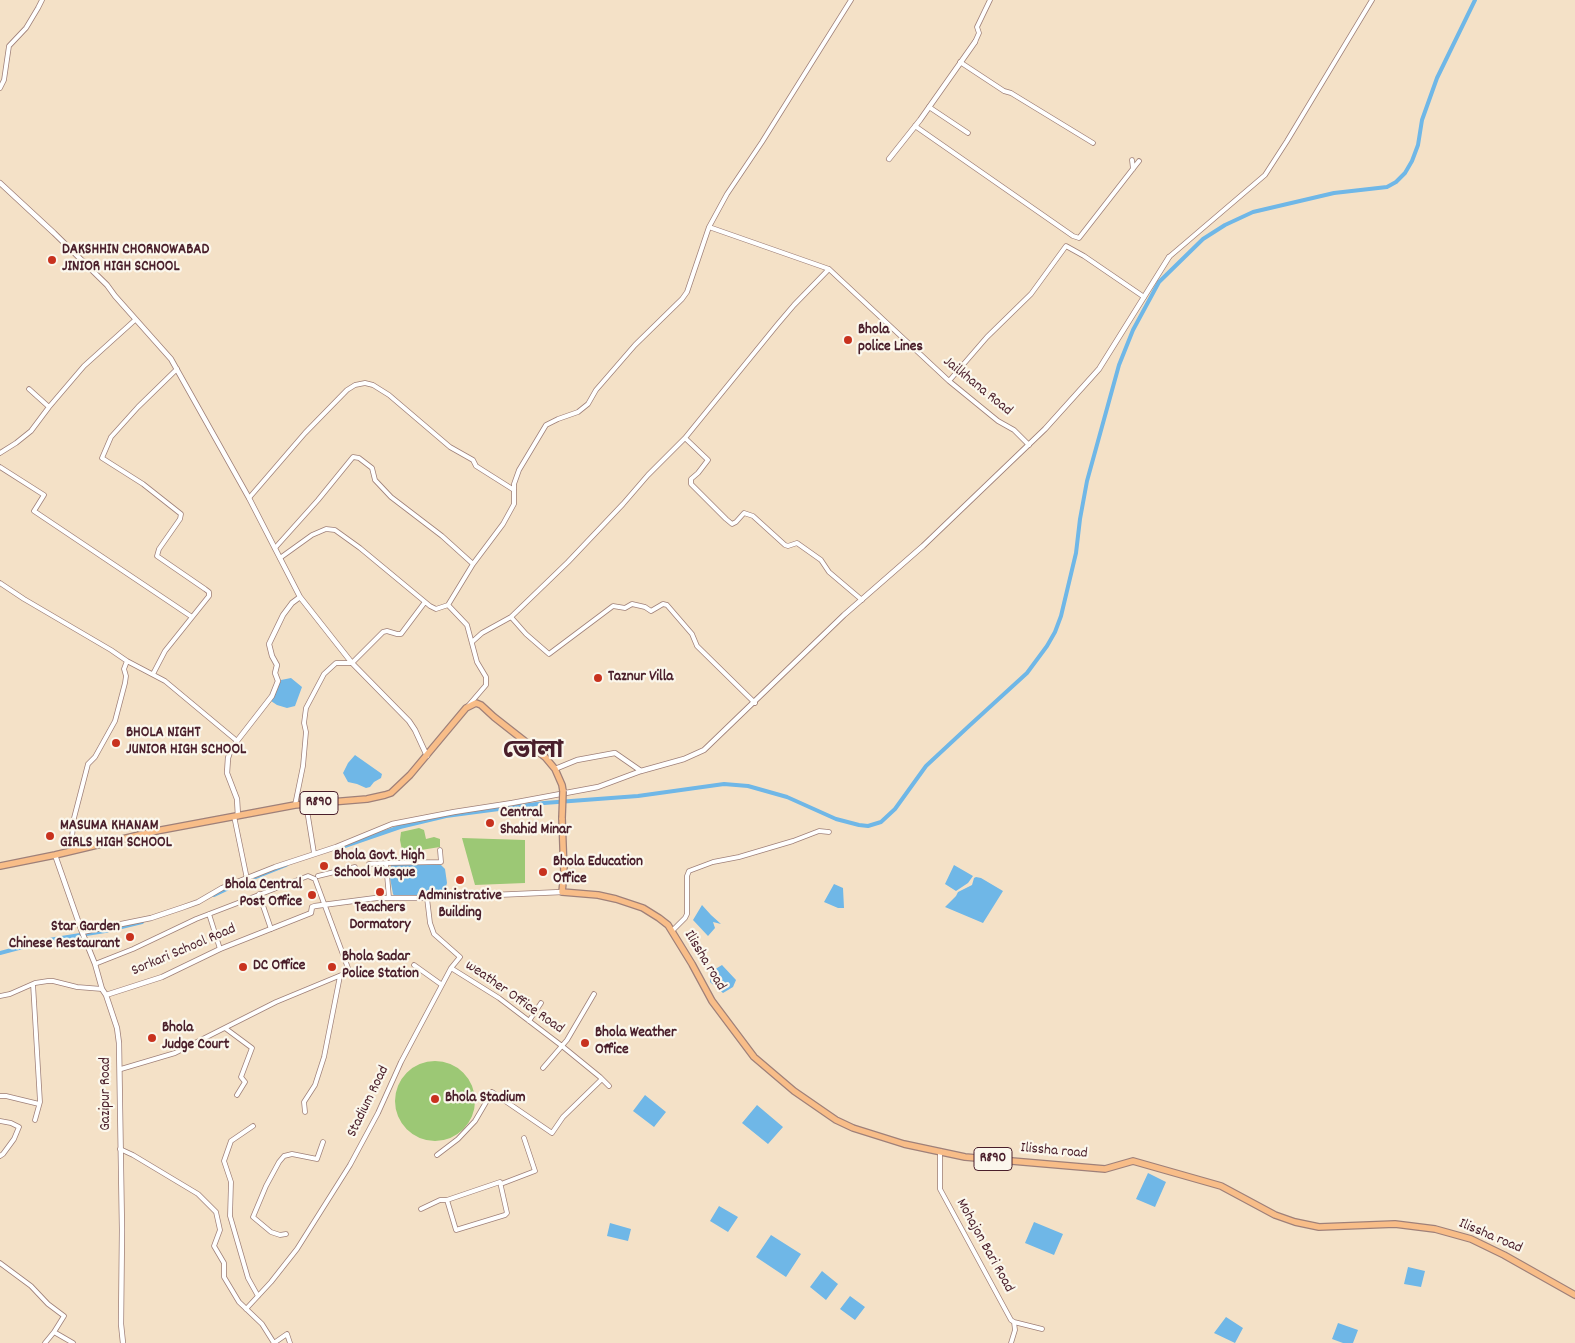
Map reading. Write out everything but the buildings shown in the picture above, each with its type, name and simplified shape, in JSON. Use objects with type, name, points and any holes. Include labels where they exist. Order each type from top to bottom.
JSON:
[{"type":"main road","points":[[466,708],[474,704],[481,705],[545,757],[555,769],[563,791],[564,873],[562,892]]},
{"type":"main road","name":"R890","points":[[0,866],[156,831],[236,816],[295,805],[367,799],[391,793],[427,756],[466,708]]},
{"type":"main road","name":"Ilissha road","points":[[562,892],[598,895],[630,902],[668,925],[717,1008],[754,1057],[794,1091],[836,1120],[853,1128],[904,1144],[965,1157],[1105,1169],[1133,1161],[1221,1186],[1275,1215],[1319,1227],[1395,1224],[1435,1229],[1471,1239],[1504,1255],[1575,1295]]},
{"type":"street","points":[[0,88],[4,80],[9,46],[26,28],[42,0]]},
{"type":"street","points":[[280,558],[312,535],[326,529],[335,530],[360,548],[425,602],[436,609],[448,605],[473,564],[494,536],[514,504],[514,484],[519,470],[546,425],[578,412],[588,404],[596,390],[635,345],[682,300],[690,284],[709,227],[727,194],[851,0]]},
{"type":"street","points":[[889,158],[929,108],[975,42],[979,33],[977,27],[990,0]]},
{"type":"street","points":[[82,932],[151,918],[198,902],[222,888],[275,867],[336,847],[392,824],[598,787],[641,771],[684,759],[704,750],[1029,445],[1099,369],[1169,257],[1265,175],[1372,0]]},
{"type":"street","points":[[960,62],[1004,91],[1011,93],[1093,143]]},
{"type":"street","points":[[929,108],[968,133]]},
{"type":"street","points":[[915,126],[1072,236],[1079,238],[1139,161]]},
{"type":"street","points":[[1132,160],[1133,169]]},
{"type":"street","points":[[0,183],[106,284],[170,359],[249,498],[300,597],[352,662],[409,721],[427,756]]},
{"type":"street","name":"Jailkhana Road","points":[[709,227],[829,269],[949,381],[998,421],[1014,430],[1029,445]]},
{"type":"street","points":[[949,381],[987,337],[1031,294],[1066,246],[1144,297]]},
{"type":"street","points":[[472,642],[482,633],[511,617],[568,562],[648,475],[685,438],[782,318],[829,269]]},
{"type":"street","points":[[0,453],[31,431],[84,366],[136,320]]},
{"type":"street","points":[[152,674],[165,652],[209,596],[208,592],[157,556],[159,549],[182,514],[143,484],[102,458],[111,437],[138,407],[177,369]]},
{"type":"street","points":[[249,498],[305,433],[347,390],[355,385],[364,383],[372,385],[389,395],[450,447],[473,460],[476,466],[514,490]]},
{"type":"street","points":[[29,389],[49,407]]},
{"type":"street","points":[[685,438],[708,460],[691,479],[691,484],[726,519],[732,524],[744,513],[753,516],[785,545],[788,546],[798,542],[862,600]]},
{"type":"street","points":[[274,548],[318,500],[353,457],[359,458],[372,468],[375,480],[391,497],[442,536],[473,564]]},
{"type":"street","points":[[0,466],[44,495],[34,511],[192,617]]},
{"type":"street","points":[[0,583],[24,600],[171,685],[237,741]]},
{"type":"street","points":[[247,879],[236,816],[237,799],[227,767],[230,752],[272,696],[278,681],[275,673],[277,666],[269,644],[284,615],[292,603],[300,597]]},
{"type":"street","points":[[295,805],[303,766],[306,708],[324,674],[336,663],[352,662],[383,632],[388,631],[401,634],[425,602]]},
{"type":"street","points":[[511,617],[526,634],[549,654],[613,606],[625,608],[632,604],[651,611],[663,604],[667,605],[692,634],[697,646],[755,703]]},
{"type":"street","points":[[448,605],[467,625],[477,662],[485,673],[487,681],[482,690],[466,708]]},
{"type":"street","points":[[73,850],[74,818],[88,764],[95,757],[115,720],[126,676],[124,669],[127,661]]},
{"type":"street","points":[[555,769],[577,760],[615,753],[641,771]]},
{"type":"street","points":[[306,804],[314,853]]},
{"type":"street","points":[[671,932],[687,914],[687,876],[689,871],[713,862],[738,857],[793,841],[820,831],[829,832]]},
{"type":"street","points":[[369,864],[441,862],[440,850]]},
{"type":"street","name":"Gazipur Road","points":[[55,855],[117,1028],[120,1069],[122,1343]]},
{"type":"street","points":[[386,863],[389,898]]},
{"type":"street","points":[[318,876],[355,867]]},
{"type":"street","points":[[95,964],[133,949],[209,914],[308,876],[312,877],[317,884],[348,968],[346,973],[340,976],[276,1002],[175,1053],[120,1069]]},
{"type":"street","name":"Sorkari School Road","points":[[106,995],[162,977],[220,949],[311,913],[312,907],[376,898],[427,898],[562,892]]},
{"type":"street","points":[[259,894],[271,929]]},
{"type":"street","name":"Stadium Road","points":[[246,1309],[297,1249],[350,1165],[378,1113],[401,1062],[451,968],[460,957],[434,934],[430,923],[427,898]]},
{"type":"street","points":[[209,914],[220,949]]},
{"type":"street","points":[[414,965],[442,985]]},
{"type":"street","name":"weather Office Road","points":[[451,968],[499,998],[562,1046],[602,1078],[609,1086]]},
{"type":"street","points":[[305,1112],[304,1102],[314,1085],[324,1057],[340,976]]},
{"type":"street","points":[[0,996],[10,994],[33,984],[53,981],[77,987],[102,989]]},
{"type":"street","points":[[33,984],[37,1028],[39,1104],[35,1120]]},
{"type":"street","points":[[543,1068],[567,1040],[594,994]]},
{"type":"street","points":[[529,1021],[541,1003]]},
{"type":"street","points":[[225,1028],[252,1048],[241,1077],[245,1082],[237,1095]]},
{"type":"street","points":[[437,1155],[458,1139],[475,1121],[492,1092],[552,1133],[563,1117],[602,1078]]},
{"type":"street","points":[[0,1096],[39,1104]]},
{"type":"street","points":[[0,1121],[19,1127],[14,1139],[4,1154],[0,1156]]},
{"type":"street","points":[[253,1126],[231,1141],[224,1160],[231,1182],[230,1216],[248,1278],[258,1296]]},
{"type":"street","points":[[421,1208],[440,1200],[447,1200],[500,1182],[501,1184],[535,1171],[524,1138]]},
{"type":"street","points":[[286,1234],[280,1235],[271,1232],[253,1217],[266,1186],[284,1156],[292,1154],[317,1159],[323,1142]]},
{"type":"street","points":[[120,1149],[198,1194],[216,1212],[220,1230],[214,1246],[224,1263],[224,1277],[239,1302],[262,1324],[274,1343],[287,1334],[290,1343]]},
{"type":"street","name":"Mohajon Bari Road","points":[[940,1151],[940,1189],[1011,1320],[1014,1322]]},
{"type":"street","points":[[447,1200],[456,1230],[465,1228],[507,1213],[501,1184]]},
{"type":"street","points":[[0,1263],[31,1286],[48,1304],[64,1316],[45,1343]]},
{"type":"street","points":[[1011,1343],[1015,1330],[1014,1322],[1042,1329]]},
{"type":"street","points":[[54,1332],[73,1343]]},
{"type":"green space","points":[[419,828],[424,830],[426,839],[434,837],[440,839],[440,847],[402,850],[401,832]]},
{"type":"green space","points":[[462,838],[525,840],[525,883],[475,885]]},
{"type":"green space","name":"Bhola Stadium","points":[[427,1061],[443,1061],[464,1072],[475,1093],[475,1109],[464,1130],[443,1141],[427,1141],[413,1135],[401,1123],[395,1109],[395,1093],[401,1079],[413,1067]]},
{"type":"water","points":[[291,678],[302,687],[295,706],[287,708],[271,701],[281,680]]},
{"type":"water","points":[[355,755],[382,774],[381,778],[370,787],[366,788],[348,782],[343,773]]},
{"type":"water","points":[[391,865],[441,865],[445,869],[447,883],[444,892],[439,896],[402,895],[395,897],[390,878]]},
{"type":"water","points":[[954,865],[973,876],[968,883],[956,891],[945,884]]},
{"type":"water","points":[[976,877],[1003,891],[983,923],[945,907],[958,892],[972,885]]},
{"type":"water","points":[[834,884],[843,888],[844,908],[838,908],[824,902]]},
{"type":"water","points":[[702,905],[721,924],[713,922],[715,928],[708,936],[693,920]]},
{"type":"water","points":[[722,965],[736,980],[733,987],[723,993],[710,982],[712,971]]},
{"type":"water","points":[[645,1095],[666,1112],[654,1127],[633,1111]]},
{"type":"water","points":[[757,1105],[783,1127],[768,1144],[742,1123]]},
{"type":"water","points":[[1148,1173],[1166,1182],[1155,1207],[1136,1199]]},
{"type":"water","points":[[719,1206],[738,1217],[728,1232],[710,1221]]},
{"type":"water","points":[[1034,1222],[1063,1234],[1054,1255],[1025,1243]]},
{"type":"water","points":[[610,1223],[631,1229],[628,1241],[607,1236]]},
{"type":"water","points":[[771,1235],[801,1254],[786,1277],[756,1257]]},
{"type":"water","points":[[1408,1267],[1425,1271],[1421,1287],[1404,1284]]},
{"type":"water","points":[[822,1271],[838,1284],[826,1300],[810,1287]]},
{"type":"water","points":[[850,1296],[865,1307],[855,1320],[840,1309]]},
{"type":"water","points":[[1226,1317],[1243,1328],[1235,1343],[1214,1333]]},
{"type":"water","points":[[1338,1323],[1358,1330],[1353,1343],[1343,1343],[1332,1339]]},
{"type":"waterway","points":[[336,849],[400,827],[446,816],[544,803],[638,796],[724,784],[748,786],[787,797],[836,819],[859,825],[868,826],[881,822],[895,809],[926,766],[1027,673],[1055,632],[1061,616],[1076,553],[1087,481],[1119,365],[1133,330],[1159,282],[1203,239],[1225,225],[1253,212],[1334,193],[1387,187],[1396,182],[1405,173],[1412,161],[1418,145],[1422,120],[1437,78],[1475,0]]},
{"type":"waterway","points":[[251,879],[286,865]]},
{"type":"waterway","points":[[214,895],[233,886]]},
{"type":"waterway","points":[[0,953],[49,940],[105,931],[142,922]]},
{"type":"place","name":"DAKSHHIN CHORNOWABAD JINIOR HIGH SCHOOL","points":[[52,260]]},
{"type":"place","name":"Bhola police Lines","points":[[848,340]]},
{"type":"place","name":"Taznur Villa","points":[[598,678]]},
{"type":"place","name":"BHOLA NIGHT JUNIOR HIGH SCHOOL","points":[[116,743]]},
{"type":"place","name":"Central Shahid Minar","points":[[490,823]]},
{"type":"place","name":"MASUMA KHANAM GIRLS HIGH SCHOOL","points":[[50,836]]},
{"type":"place","name":"Bhola Govt. High School Mosque","points":[[324,866]]},
{"type":"place","name":"Bhola Education Office","points":[[543,872]]},
{"type":"place","name":"Administrative Building","points":[[460,880]]},
{"type":"place","name":"Teachers Dormatory","points":[[380,892]]},
{"type":"place","name":"Bhola Central Post Office","points":[[312,895]]},
{"type":"place","name":"Star Garden Chinese Restaurant","points":[[130,937]]},
{"type":"place","name":"DC Office","points":[[243,967]]},
{"type":"place","name":"Bhola Sadar Police Station","points":[[332,967]]},
{"type":"place","name":"Bhola Judge Court","points":[[152,1038]]},
{"type":"place","name":"Bhola Weather Office","points":[[585,1043]]},
{"type":"place","name":"Bhola Stadium","points":[[435,1099]]},
{"type":"district","name":"ভোলা","points":[[533,754]]}]
